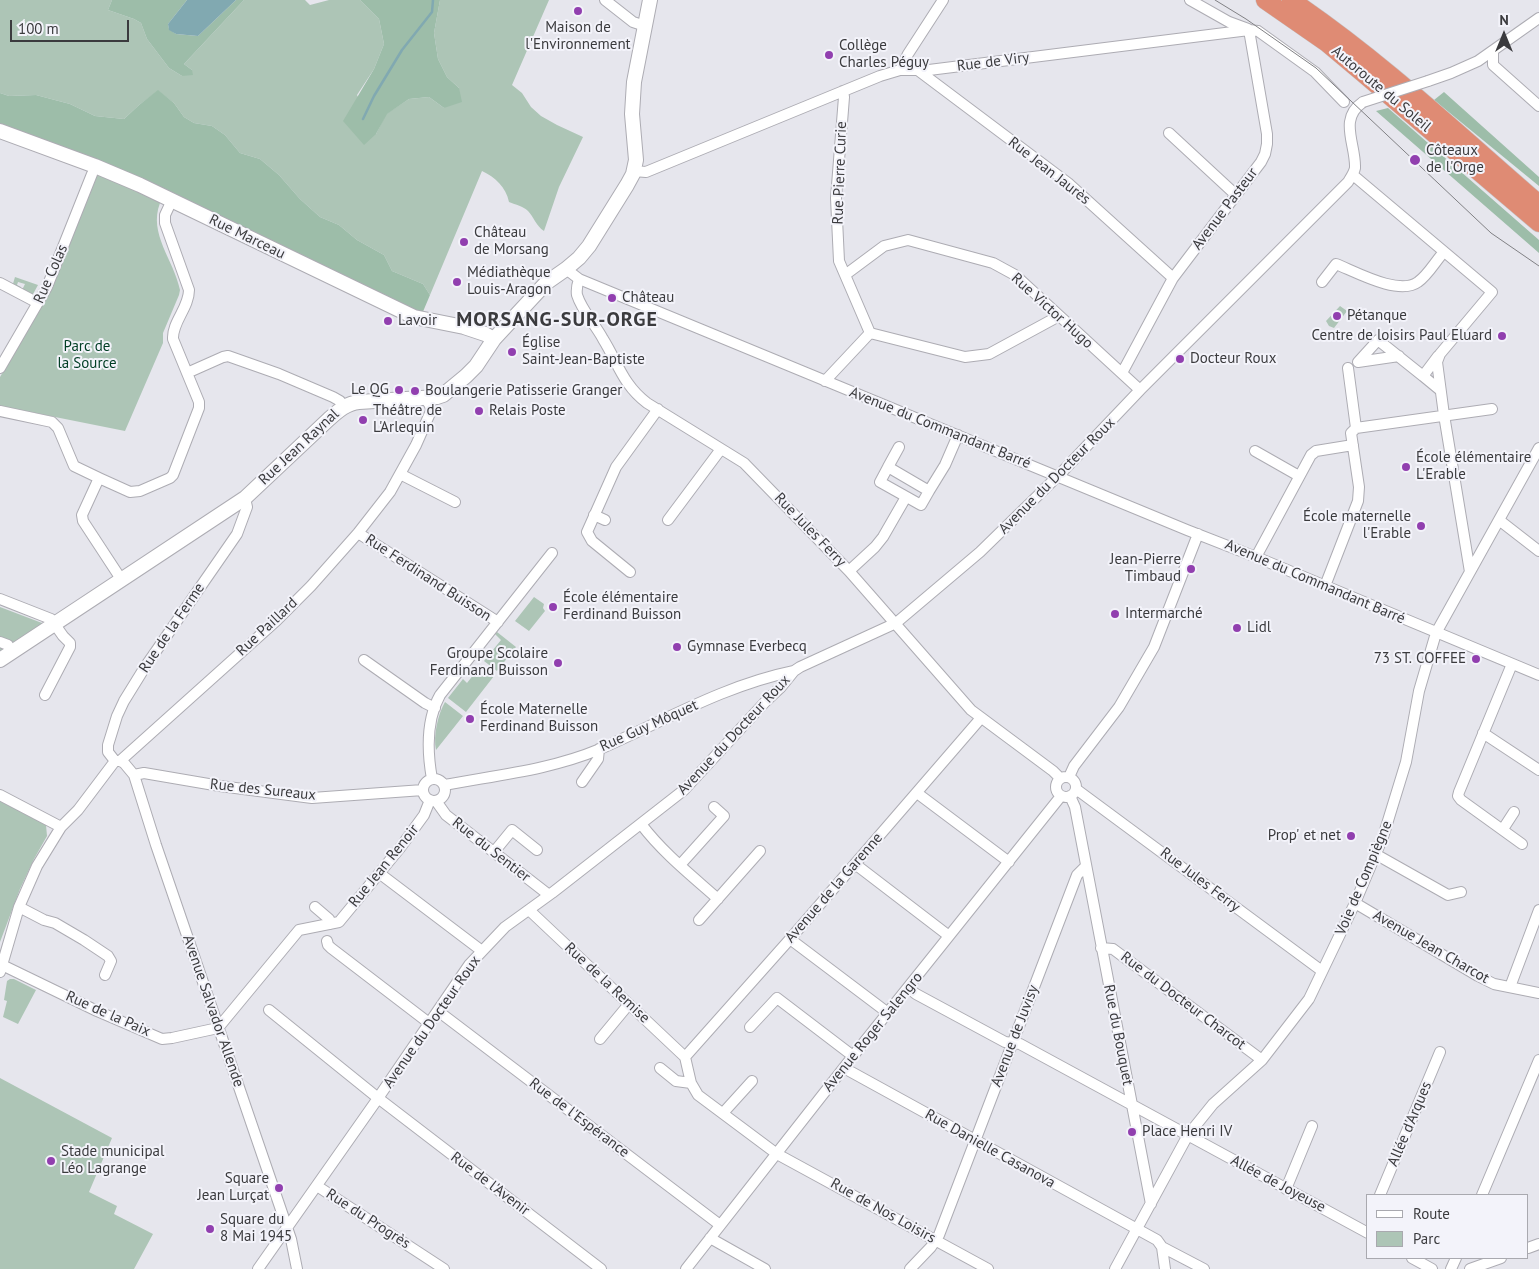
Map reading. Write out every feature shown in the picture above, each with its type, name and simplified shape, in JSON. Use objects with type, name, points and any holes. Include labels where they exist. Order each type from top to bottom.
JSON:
[{"type":"highway","name":"Autoroute du Soleil","points":[[1265,0],[1349,61],[1539,223]]},
{"type":"highway","name":"Autoroute du Soleil","points":[[1291,0],[1377,65],[1539,204]]},
{"type":"main road","points":[[634,171],[636,160],[633,95],[650,0]]},
{"type":"main road","name":"Rue Marceau","points":[[0,131],[95,166],[172,200],[414,317],[471,329],[494,339]]},
{"type":"main road","name":"Rue Jean Raynal","points":[[5,657],[245,498],[343,407],[359,402],[442,395],[476,366],[494,339],[546,283],[579,258],[628,185],[634,171]]},
{"type":"street","points":[[606,0],[633,22],[645,26]]},
{"type":"street","points":[[900,70],[942,0]]},
{"type":"street","points":[[1190,0],[1229,22],[1249,30],[1258,31],[1314,72],[1344,102]]},
{"type":"street","points":[[1423,376],[1492,292],[1353,175],[1354,168],[1349,125],[1357,106],[1363,102],[1468,66],[1493,52],[1539,18]]},
{"type":"street","name":"Rue de Viry","points":[[634,171],[646,172],[880,76],[900,70],[919,71],[1249,30]]},
{"type":"street","name":"Avenue Pasteur","points":[[1122,373],[1173,278],[1261,162],[1265,154],[1267,144],[1266,124],[1249,30]]},
{"type":"street","points":[[1493,52],[1493,65],[1539,106]]},
{"type":"street","name":"Rue Jean Jaurès","points":[[919,71],[1068,182],[1173,278]]},
{"type":"street","name":"Rue Pierre Curie","points":[[843,91],[836,198],[839,261],[870,333]]},
{"type":"street","points":[[1169,133],[1236,195]]},
{"type":"street","name":"Rue Colas","points":[[0,368],[47,287],[92,174]]},
{"type":"street","name":"Avenue du Docteur Roux","points":[[258,1269],[469,965],[482,950],[506,927],[549,896],[684,790],[800,666],[896,623],[980,552],[1009,526],[1140,390],[1353,175]]},
{"type":"street","points":[[0,411],[52,422],[58,428],[74,466],[130,492],[161,483],[173,475],[199,408],[199,402],[174,342],[173,335],[188,300],[189,290],[164,223],[165,215],[172,200]]},
{"type":"street","name":"Rue Victor Hugo","points":[[845,275],[884,246],[908,240],[993,263],[1014,274],[1140,390]]},
{"type":"street","points":[[1322,282],[1336,264],[1392,286],[1410,286],[1417,283],[1444,253]]},
{"type":"street","name":"Avenue du Commandant Barré","points":[[566,269],[578,279],[1539,675]]},
{"type":"street","name":"Rue Jules Ferry","points":[[578,279],[577,292],[586,312],[633,391],[647,403],[744,463],[752,470],[849,570],[971,710],[1053,771],[1076,783],[1069,794],[1322,971]]},
{"type":"street","points":[[0,283],[38,303]]},
{"type":"street","points":[[826,381],[870,333],[965,356],[989,354],[1059,316]]},
{"type":"street","points":[[1440,354],[1437,362],[1440,390],[1470,572]]},
{"type":"street","points":[[187,373],[223,356],[228,356],[333,397],[340,401],[343,407]]},
{"type":"street","points":[[1399,356],[1440,390]]},
{"type":"street","points":[[1348,368],[1356,428]]},
{"type":"street","name":"Rue Paillard","points":[[1,968],[19,907],[37,866],[60,827],[78,810],[117,761],[276,621],[311,586],[358,533],[390,492],[416,445],[431,411],[429,403],[424,398]]},
{"type":"street","points":[[630,572],[589,538],[587,532],[616,467],[658,409]]},
{"type":"street","points":[[1325,586],[1358,501],[1359,488],[1352,433],[1356,428],[1492,409]]},
{"type":"street","points":[[899,447],[880,482],[921,505],[944,465],[958,435]]},
{"type":"street","points":[[1256,557],[1308,459],[1316,452],[1353,445]]},
{"type":"street","name":"Voie de Compiègne","points":[[1115,1269],[1188,1135],[1213,1104],[1262,1060],[1309,999],[1377,855],[1406,762],[1419,690],[1436,633],[1539,448]]},
{"type":"street","points":[[668,520],[722,449]]},
{"type":"street","points":[[1255,451],[1299,476]]},
{"type":"street","points":[[888,468],[929,490]]},
{"type":"street","points":[[400,474],[454,502]]},
{"type":"street","points":[[99,478],[82,515],[83,521],[121,579]]},
{"type":"street","points":[[849,570],[875,548],[883,538],[906,497]]},
{"type":"street","name":"Rue de la Ferme","points":[[117,761],[108,752],[108,745],[114,724],[124,701],[237,534],[247,507],[245,498]]},
{"type":"street","points":[[594,516],[605,520]]},
{"type":"street","points":[[1499,520],[1539,551]]},
{"type":"street","name":"Rue Ferdinand Buisson","points":[[358,533],[498,622]]},
{"type":"street","points":[[1086,866],[1075,807],[1069,794],[1056,787],[1058,781],[1065,778],[1119,707],[1154,646],[1198,534]]},
{"type":"street","points":[[432,779],[428,761],[428,743],[435,708],[440,695],[552,553]]},
{"type":"street","points":[[1,602],[51,618],[63,636],[70,642],[70,647],[45,695]]},
{"type":"street","points":[[0,642],[8,645],[5,657]]},
{"type":"street","points":[[364,660],[435,708]]},
{"type":"street","points":[[1512,664],[1458,796],[1522,844]]},
{"type":"street","name":"Rue Guy Môquet","points":[[444,786],[556,764],[599,749],[705,700],[768,676],[794,671]]},
{"type":"street","name":"Avenue de la Garenne","points":[[685,1057],[982,718]]},
{"type":"street","points":[[1483,733],[1539,770]]},
{"type":"street","points":[[582,782],[598,759],[599,749]]},
{"type":"street","name":"Avenue Salvador Allende","points":[[117,761],[124,763],[134,775],[156,845],[287,1228],[297,1268]]},
{"type":"street","name":"Rue des Sureaux","points":[[134,775],[144,773],[210,785],[312,798],[423,790]]},
{"type":"street","points":[[432,779],[439,780],[444,786],[444,795],[433,800],[425,796],[423,790],[426,783],[432,779]]},
{"type":"street","points":[[917,793],[1009,862]]},
{"type":"street","name":"Avenue Roger Salengro","points":[[686,1269],[949,936],[1009,862],[1069,794]]},
{"type":"street","points":[[0,795],[60,827]]},
{"type":"street","name":"Rue Jean Renoir","points":[[218,1028],[299,930],[338,922],[400,848],[433,800]]},
{"type":"street","name":"Rue du Sentier","points":[[433,800],[446,815],[549,896]]},
{"type":"street","points":[[680,865],[724,816],[714,807]]},
{"type":"street","points":[[1503,829],[1514,812]]},
{"type":"street","points":[[641,824],[651,837],[718,899]]},
{"type":"street","points":[[494,852],[512,830],[536,850]]},
{"type":"street","points":[[699,920],[760,851]]},
{"type":"street","points":[[1377,855],[1448,895],[1462,892]]},
{"type":"street","points":[[855,864],[949,936]]},
{"type":"street","name":"Rue du Bouquet","points":[[1086,866],[1151,1204]]},
{"type":"street","name":"Avenue de Juvisy","points":[[910,1269],[936,1240],[1077,875],[1086,866]]},
{"type":"street","points":[[379,873],[482,950]]},
{"type":"street","name":"Avenue Jean Charcot","points":[[1354,904],[1494,984],[1539,993]]},
{"type":"street","points":[[19,907],[44,920],[55,923],[108,956],[111,961],[105,975]]},
{"type":"street","points":[[315,908],[329,918],[330,924]]},
{"type":"street","name":"Rue de la Remise","points":[[529,910],[685,1057]]},
{"type":"street","points":[[1510,987],[1539,910]]},
{"type":"street","points":[[790,939],[888,1013]]},
{"type":"street","points":[[327,941],[328,945],[429,1023]]},
{"type":"street","name":"Rue du Docteur Charcot","points":[[1101,948],[1113,949],[1262,1060]]},
{"type":"street","name":"Rue de la Paix","points":[[1,968],[162,1039],[218,1028]]},
{"type":"street","name":"Allée de Joyeuse","points":[[908,988],[1005,1042],[1020,1044],[1286,1189],[1366,1229]]},
{"type":"street","points":[[750,1027],[777,998],[853,1056]]},
{"type":"street","points":[[600,1039],[629,1004]]},
{"type":"street","name":"Rue de l'Avenir","points":[[269,1010],[378,1098],[601,1269]]},
{"type":"street","name":"Rue de l'Espérance","points":[[438,1011],[720,1225]]},
{"type":"street","name":"Allée d'Arques","points":[[1380,1194],[1440,1052]]},
{"type":"street","points":[[660,1068],[676,1081],[690,1084],[685,1057]]},
{"type":"street","points":[[1482,1194],[1539,1060]]},
{"type":"street","name":"Rue Danielle Casanova","points":[[844,1068],[1157,1240],[1162,1247],[1204,1269]]},
{"type":"street","points":[[723,1113],[752,1081]]},
{"type":"street","name":"Rue de Nos Loisirs","points":[[690,1084],[698,1094],[777,1154],[988,1269]]},
{"type":"street","points":[[1286,1189],[1312,1126]]},
{"type":"street","name":"Rue du Progrès","points":[[317,1186],[444,1269]]},
{"type":"street","points":[[710,1238],[765,1269]]},
{"type":"street","name":"Avenue Salvador Allende","points":[[276,1243],[287,1252],[297,1268]]},
{"type":"street","points":[[1162,1247],[1165,1269]]},
{"type":"street","points":[[1414,1259],[1432,1269]]},
{"type":"street","points":[[1470,1269],[1498,1259]]},
{"type":"green space","points":[[0,0],[112,0],[108,10],[141,23],[147,39],[169,68],[182,76],[192,70],[184,64],[244,0],[305,0],[310,5],[329,0],[360,0],[379,19],[384,44],[374,69],[357,95],[376,134],[386,114],[409,99],[429,97],[444,108],[459,88],[447,77],[438,59],[434,33],[440,0],[549,0],[512,85],[522,93],[531,107],[541,116],[583,137],[559,187],[544,231],[526,209],[509,202],[499,183],[482,171],[430,295],[423,284],[392,271],[384,255],[357,240],[339,225],[320,217],[300,199],[279,175],[260,159],[240,153],[225,135],[212,126],[194,123],[184,117],[174,103],[158,91],[124,119],[95,116],[70,104],[36,95],[9,96],[0,93]]},
{"type":"green space","points":[[112,0],[187,0],[168,24],[169,29],[176,34],[198,36],[236,0],[244,0],[184,64],[192,70],[193,75],[182,76],[169,68],[147,39],[141,23],[108,10]]},
{"type":"green space","points":[[360,0],[440,0],[434,33],[438,59],[447,77],[459,88],[462,102],[444,108],[429,97],[409,99],[387,114],[376,134],[364,145],[343,121],[374,69],[384,44],[379,19]]},
{"type":"green space","points":[[158,90],[174,103],[184,117],[194,123],[212,126],[225,135],[240,153],[260,159],[279,175],[300,199],[320,217],[339,225],[357,240],[384,255],[392,271],[423,284],[430,295],[422,314],[0,126],[0,93],[9,96],[36,95],[70,104],[95,116],[124,119]]},
{"type":"green space","points":[[1444,92],[1539,177],[1539,186],[1434,100]]},
{"type":"green space","points":[[1388,108],[1539,240],[1539,253],[1376,111]]},
{"type":"green space","name":"Parc de la Source","points":[[97,170],[155,196],[160,203],[157,214],[159,236],[180,290],[163,333],[163,343],[125,431],[0,406],[0,377],[51,290],[73,228]]},
{"type":"green space","points":[[15,277],[38,285],[32,296],[22,290],[25,284],[18,282],[17,285],[21,287],[20,290],[12,287]]},
{"type":"green space","name":"Pétanque","points":[[1340,306],[1347,311],[1334,328],[1329,326],[1326,321]]},
{"type":"green space","points":[[534,597],[544,604],[543,608],[545,611],[529,631],[515,621]]},
{"type":"green space","points":[[0,607],[42,623],[42,627],[0,655]]},
{"type":"green space","points":[[497,632],[516,647],[497,671],[484,661],[501,640],[495,634]]},
{"type":"green space","points":[[481,665],[494,676],[466,712],[448,698],[463,679],[467,683]]},
{"type":"green space","points":[[445,702],[463,716],[436,750],[437,725]]},
{"type":"green space","points":[[0,800],[46,825],[47,836],[20,889],[0,942]]},
{"type":"green space","points":[[14,979],[36,990],[18,1024],[3,1017],[7,1001],[4,1000],[7,981]]},
{"type":"green space","name":"Stade municipal Léo Lagrange","points":[[0,1078],[112,1138],[89,1192],[117,1206],[114,1214],[153,1234],[134,1269],[0,1269]]},
{"type":"water","points":[[187,0],[236,0],[198,36],[176,34],[169,30],[168,24]]},
{"type":"waterway","points":[[363,119],[374,96],[402,50],[432,12],[433,0]]},
{"type":"tram line","points":[[1215,0],[1246,19],[1316,68],[1491,233],[1539,266]]},
{"type":"place","name":"Maison de l'Environnement","points":[[578,11]]},
{"type":"place","name":"Collège Charles Péguy","points":[[829,55]]},
{"type":"place","name":"Côteaux de l'Orge","points":[[1415,160]]},
{"type":"place","name":"Château de Morsang","points":[[464,242]]},
{"type":"place","name":"Médiathèque Louis-Aragon","points":[[457,282]]},
{"type":"place","name":"Château","points":[[612,298]]},
{"type":"place","name":"Pétanque","points":[[1337,316]]},
{"type":"place","name":"Lavoir","points":[[388,321]]},
{"type":"place","name":"Centre de loisirs Paul Eluard","points":[[1502,336]]},
{"type":"place","name":"Église Saint-Jean-Baptiste","points":[[512,352]]},
{"type":"place","name":"Docteur Roux","points":[[1180,359]]},
{"type":"place","name":"Le QG","points":[[399,390]]},
{"type":"place","name":"Boulangerie Patisserie Granger","points":[[415,391]]},
{"type":"place","name":"Relais Poste","points":[[479,411]]},
{"type":"place","name":"Théâtre de L'Arlequin","points":[[363,420]]},
{"type":"place","name":"École élémentaire L'Erable","points":[[1406,467]]},
{"type":"place","name":"École maternelle l'Erable","points":[[1421,526]]},
{"type":"place","name":"Jean-Pierre Timbaud","points":[[1191,569]]},
{"type":"place","name":"École élémentaire Ferdinand Buisson","points":[[553,607]]},
{"type":"place","name":"Intermarché","points":[[1115,614]]},
{"type":"place","name":"Lidl","points":[[1237,628]]},
{"type":"place","name":"Gymnase Everbecq","points":[[677,647]]},
{"type":"place","name":"73 ST. COFFEE","points":[[1476,659]]},
{"type":"place","name":"Groupe Scolaire Ferdinand Buisson","points":[[558,663]]},
{"type":"place","name":"École Maternelle Ferdinand Buisson","points":[[470,719]]},
{"type":"place","name":"Prop' et net","points":[[1351,836]]},
{"type":"place","name":"Place Henri IV","points":[[1132,1132]]},
{"type":"place","name":"Stade municipal Léo Lagrange","points":[[51,1161]]},
{"type":"place","name":"Square Jean Lurçat","points":[[279,1188]]},
{"type":"place","name":"Square du 8 Mai 1945","points":[[210,1229]]},
{"type":"district","name":"MORSANG-SUR-ORGE","points":[[557,320]]}]
